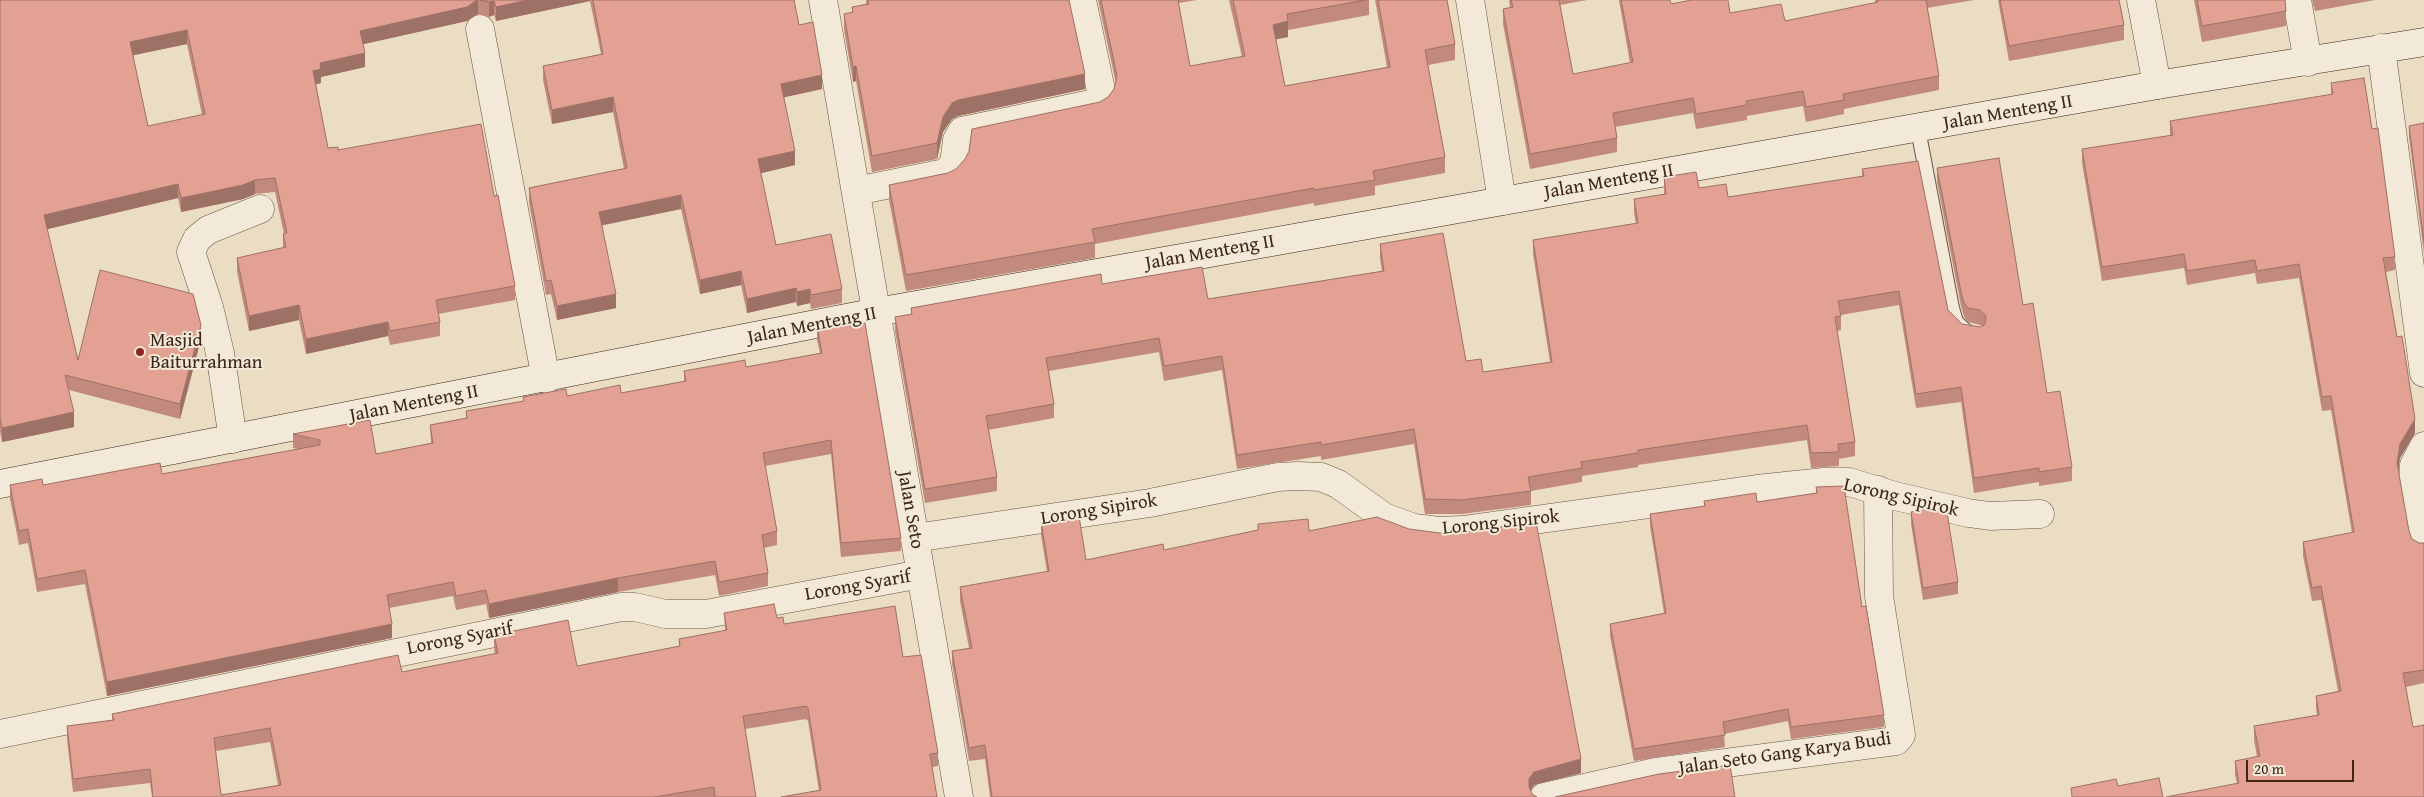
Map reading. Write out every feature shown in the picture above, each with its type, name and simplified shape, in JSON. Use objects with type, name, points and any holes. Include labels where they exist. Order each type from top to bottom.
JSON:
[{"type":"street","name":"Jalan Seto","points":[[823,0],[959,797]]},
{"type":"street","points":[[856,192],[945,173],[954,164],[957,140],[962,131],[1096,103],[1102,95],[1082,0]]},
{"type":"street","points":[[1470,0],[1502,201]]},
{"type":"street","points":[[2141,0],[2158,86]]},
{"type":"street","points":[[2298,0],[2308,62]]},
{"type":"street","points":[[480,29],[546,379]]},
{"type":"street","name":"Jalan Menteng II","points":[[0,484],[546,379],[877,312],[2158,86],[2424,42]]},
{"type":"street","points":[[2381,48],[2424,373]]},
{"type":"street","points":[[233,439],[220,353],[210,307],[191,252],[197,239],[208,230],[260,209]]},
{"type":"street","points":[[2424,446],[2414,465],[2413,478],[2424,542]]},
{"type":"street","name":"Lorong Sipirok","points":[[915,538],[1150,503],[1278,477],[1297,476],[1321,477],[1338,484],[1384,517],[1414,528],[1439,531],[1463,530],[1795,485],[1849,482],[1895,496],[1968,513],[1990,516],[2040,514]]},
{"type":"street","name":"Jalan Seto Gang Karya Budi","points":[[1544,797],[1628,788],[1656,772],[1896,741],[1901,735],[1879,596],[1878,490]]},
{"type":"street","name":"Lorong Syarif","points":[[0,734],[620,607],[635,607],[666,614],[706,614],[922,574]]},
{"type":"lane","points":[[1918,129],[1956,322],[1964,330],[1978,333]]},
{"type":"building","points":[[0,0],[477,0],[467,7],[360,31],[365,53],[320,63],[321,69],[313,71],[328,148],[338,147],[338,150],[481,124],[494,196],[498,195],[515,286],[436,300],[440,322],[390,331],[388,322],[306,339],[299,305],[249,316],[237,258],[286,247],[283,234],[287,233],[275,178],[255,180],[243,185],[181,198],[178,184],[44,215],[78,360],[100,270],[193,294],[201,325],[180,404],[65,375],[74,412],[2,428],[0,418]],"holes":[[[187,30],[205,114],[148,126],[130,42]]]},
{"type":"building","points":[[480,0],[528,0],[496,7],[494,1]]},
{"type":"building","points":[[593,0],[794,0],[799,25],[813,22],[822,75],[781,84],[795,151],[758,159],[776,245],[831,234],[842,289],[811,295],[810,289],[797,292],[796,288],[747,299],[741,271],[700,280],[681,195],[599,212],[616,294],[557,306],[551,280],[546,281],[529,188],[627,168],[613,97],[552,110],[543,66],[603,54]]},
{"type":"building","points":[[868,0],[1069,0],[1085,74],[958,100],[952,103],[943,117],[937,143],[872,156],[856,66],[853,67],[844,14],[853,12],[852,7],[869,4]]},
{"type":"building","points":[[1101,0],[1178,0],[1190,66],[1245,56],[1233,0],[1366,0],[1287,14],[1288,21],[1273,25],[1285,86],[1390,67],[1378,0],[1447,0],[1455,44],[1425,50],[1445,157],[1373,171],[1375,180],[1314,190],[1314,188],[1092,229],[1095,242],[906,275],[889,185],[948,173],[956,169],[969,151],[972,129],[1100,102],[1108,97],[1114,89],[1117,76]]},
{"type":"building","points":[[1511,0],[1559,0],[1573,74],[1633,62],[1621,0],[1670,0],[1671,4],[1691,0],[1728,0],[1730,13],[1781,4],[1785,21],[1878,2],[1877,0],[1926,0],[1939,76],[1843,94],[1844,100],[1806,107],[1803,91],[1746,101],[1747,105],[1696,114],[1693,98],[1613,113],[1617,138],[1530,154],[1503,9],[1513,7]]},
{"type":"building","points":[[2000,0],[2119,0],[2124,25],[2009,46]]},
{"type":"building","points":[[2197,0],[2285,0],[2286,11],[2202,26]]},
{"type":"building","points":[[2364,78],[2372,129],[2378,128],[2395,257],[2383,258],[2397,337],[2402,336],[2415,419],[2400,444],[2397,463],[2409,531],[2412,539],[2419,543],[2424,543],[2424,670],[2403,673],[2413,727],[2424,725],[2424,797],[2166,797],[2239,783],[2235,761],[2260,756],[2254,726],[2319,715],[2316,696],[2341,691],[2321,586],[2312,588],[2303,542],[2354,532],[2331,396],[2322,397],[2299,264],[2257,271],[2255,260],[2187,271],[2184,254],[2102,267],[2082,149],[2173,135],[2170,121],[2333,94],[2331,83]]},
{"type":"building","points":[[2424,123],[2424,242],[2409,126]]},
{"type":"building","points":[[1999,158],[2023,305],[2033,303],[2047,393],[2060,391],[2072,467],[2039,472],[2039,468],[1974,478],[1961,387],[1916,394],[1899,291],[1838,301],[1841,316],[1835,317],[1855,442],[1838,444],[1839,452],[1811,453],[1807,425],[1638,450],[1638,453],[1581,462],[1582,468],[1528,477],[1531,491],[1462,500],[1425,499],[1414,429],[1321,445],[1321,442],[1237,455],[1222,356],[1164,366],[1159,338],[1046,358],[1054,404],[986,416],[997,477],[925,489],[895,317],[912,314],[911,308],[1101,274],[1102,284],[1202,267],[1208,299],[1384,271],[1380,244],[1443,233],[1466,361],[1481,359],[1483,372],[1552,362],[1533,240],[1638,223],[1634,199],[1666,194],[1664,177],[1696,172],[1699,188],[1726,184],[1728,197],[1864,176],[1862,169],[1918,161],[1948,310],[1962,324],[1980,327],[1985,324],[1986,316],[1980,310],[1968,308],[1964,303],[1961,292],[1937,168]]},
{"type":"building","points":[[848,320],[850,326],[865,323],[901,538],[841,543],[831,440],[763,453],[777,531],[762,535],[768,573],[719,582],[715,561],[489,604],[486,590],[456,596],[453,582],[387,595],[392,624],[107,682],[85,570],[37,579],[28,529],[19,531],[10,485],[42,479],[43,485],[160,463],[162,474],[320,445],[320,440],[293,434],[370,420],[376,454],[433,443],[430,425],[467,418],[466,411],[524,401],[523,397],[566,389],[567,396],[620,385],[621,393],[686,381],[684,371],[745,360],[746,367],[822,353],[817,326]]},
{"type":"building","points":[[1844,486],[1862,607],[1866,606],[1884,715],[1791,727],[1788,709],[1723,722],[1725,735],[1634,749],[1610,624],[1666,613],[1650,514],[1705,506],[1704,501],[1756,493],[1757,502],[1817,493],[1816,487]]},
{"type":"building","points":[[1931,508],[1947,512],[1958,582],[1923,588],[1911,512]]},
{"type":"building","points":[[1079,516],[1086,560],[1163,544],[1164,550],[1258,530],[1258,524],[1308,519],[1309,531],[1377,517],[1409,529],[1440,533],[1465,532],[1536,522],[1581,759],[1534,772],[1529,779],[1529,787],[1532,794],[1537,797],[992,797],[985,745],[969,748],[952,651],[972,648],[960,587],[1049,571],[1041,522]]},
{"type":"building","points":[[774,604],[777,618],[783,617],[784,624],[895,606],[903,657],[921,655],[938,753],[930,754],[937,797],[781,797],[821,790],[808,708],[806,706],[743,716],[756,797],[715,797],[714,787],[654,797],[153,797],[150,769],[73,779],[67,726],[114,720],[112,714],[398,655],[402,672],[498,653],[494,635],[568,620],[577,666],[680,646],[679,639],[727,630],[724,613]],"holes":[[[270,728],[281,785],[221,795],[214,738]]]},
{"type":"building","points":[[1730,765],[1735,797],[1555,797],[1659,774]]},
{"type":"building","points":[[2159,778],[2163,797],[2072,797],[2071,788],[2116,779],[2118,786]]},
{"type":"place","name":"Masjid Baiturrahman","points":[[140,352]]}]
